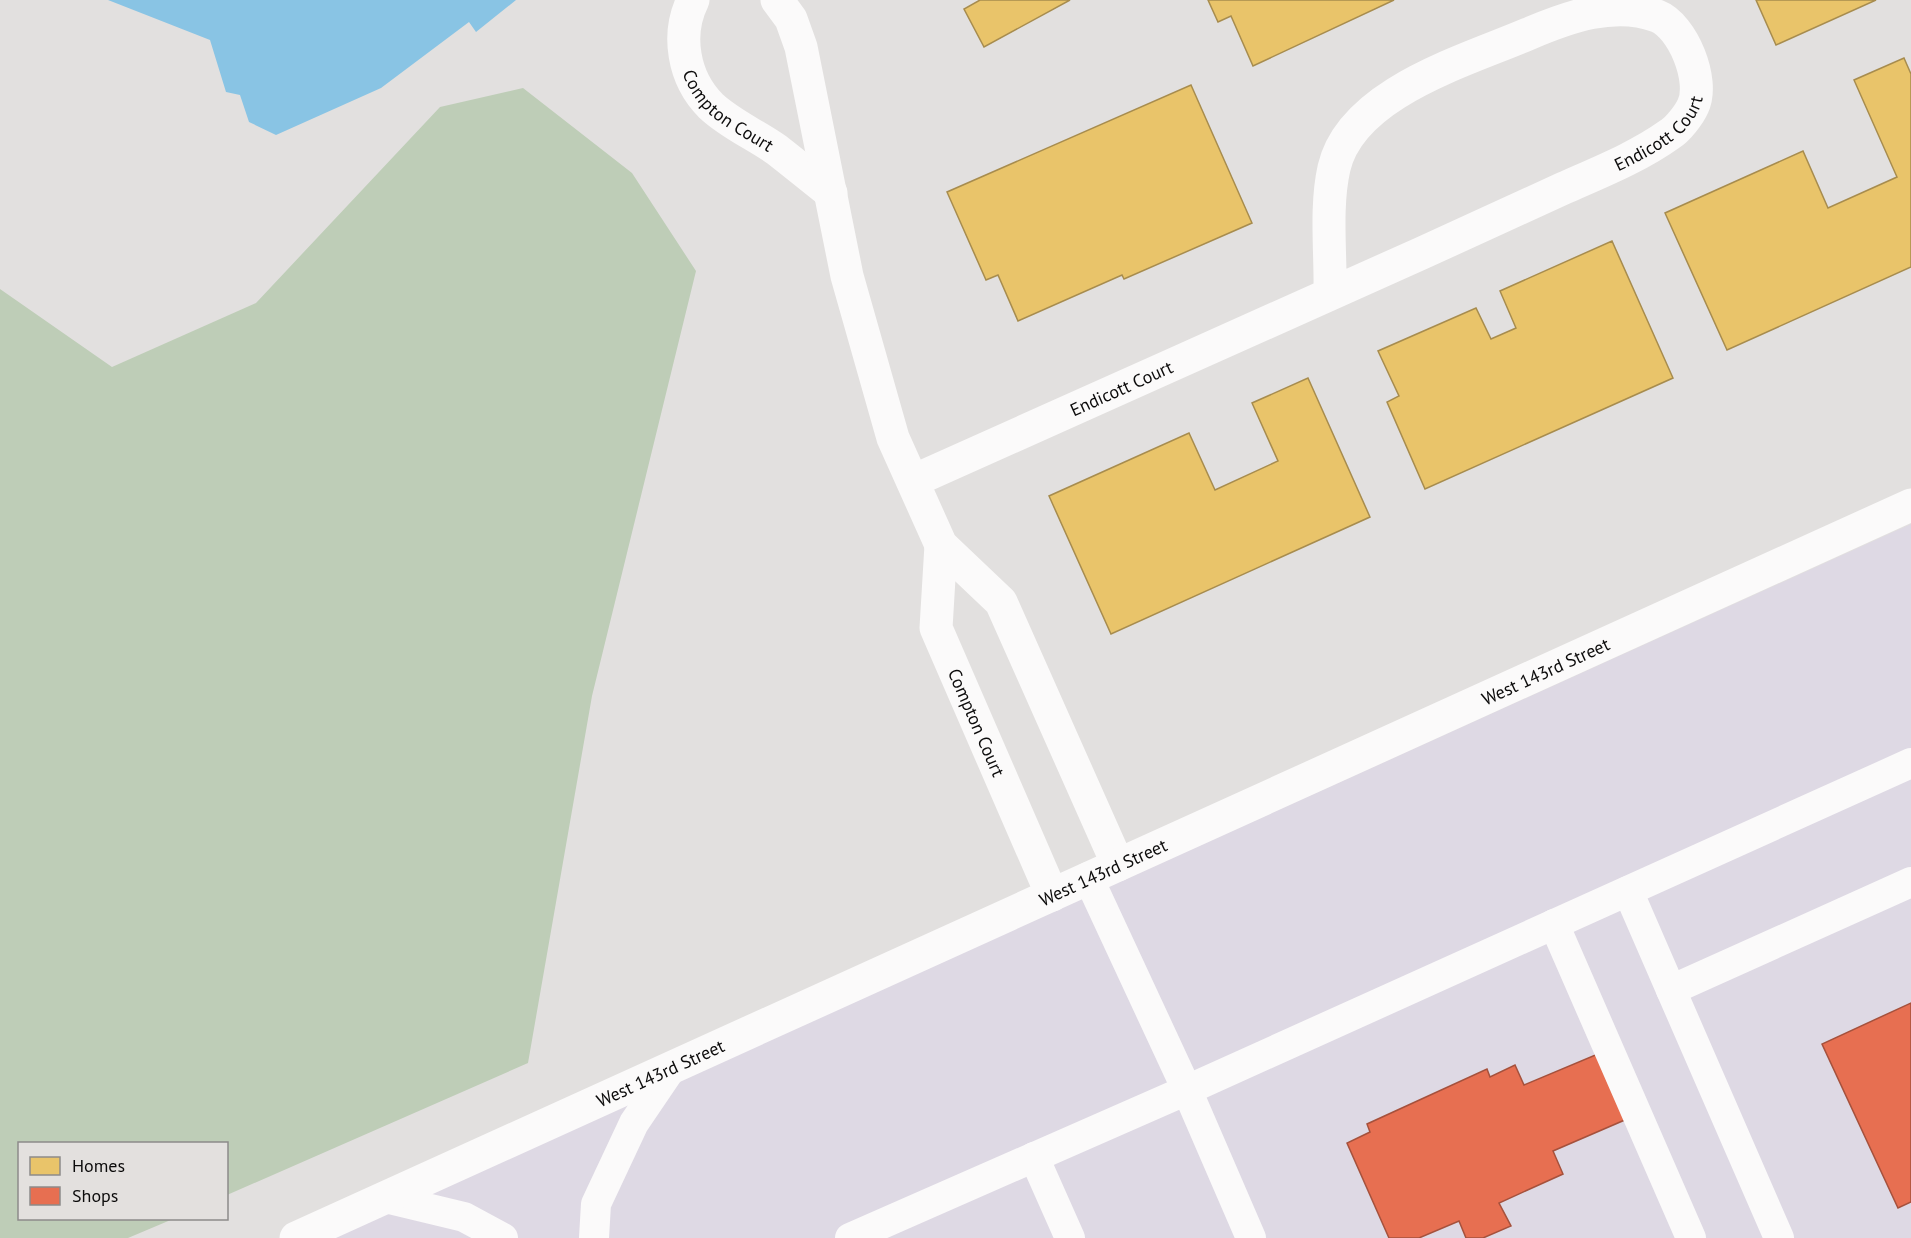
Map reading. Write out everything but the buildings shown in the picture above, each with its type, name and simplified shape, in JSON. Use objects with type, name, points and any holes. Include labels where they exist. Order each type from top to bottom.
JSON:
[{"type":"street","name":"Compton Court","points":[[693,0],[684,18],[682,38],[694,84],[712,106],[776,149],[831,193]]},
{"type":"street","name":"Compton Court","points":[[777,0],[791,19],[801,47],[847,276],[893,438],[941,544],[1000,602],[1118,865]]},
{"type":"street","name":"Endicott Court","points":[[913,481],[1330,294],[1622,162],[1674,132],[1695,104],[1696,84],[1690,56],[1681,38],[1661,16],[1626,9],[1596,10],[1557,22],[1396,92],[1368,113],[1342,143],[1334,169],[1331,197],[1330,294]]},
{"type":"street","name":"West 143rd Street","points":[[296,1238],[1911,505]]},
{"type":"street","name":"Compton Court","points":[[941,544],[936,628],[1052,895]]},
{"type":"lane","points":[[850,1238],[1187,1090],[1911,763]]},
{"type":"lane","points":[[1088,878],[1187,1090],[1251,1238]]},
{"type":"lane","points":[[1671,990],[1911,882]]},
{"type":"lane","points":[[1628,891],[1779,1238]]},
{"type":"lane","points":[[1554,924],[1691,1238]]},
{"type":"lane","points":[[594,1238],[596,1204],[634,1123],[672,1067]]},
{"type":"lane","points":[[1034,1157],[1070,1238]]},
{"type":"lane","points":[[385,1198],[464,1217],[503,1238]]},
{"type":"shaded area","points":[[1911,524],[1911,1238],[332,1238]]},
{"type":"green space","points":[[523,88],[632,173],[696,271],[592,696],[528,1063],[228,1195],[228,1142],[18,1142],[18,1220],[171,1220],[128,1238],[0,1238],[0,289],[112,367],[256,303],[440,107]]},
{"type":"water","points":[[108,0],[516,0],[476,32],[469,22],[381,88],[276,135],[249,122],[240,95],[226,92],[210,40]]}]
